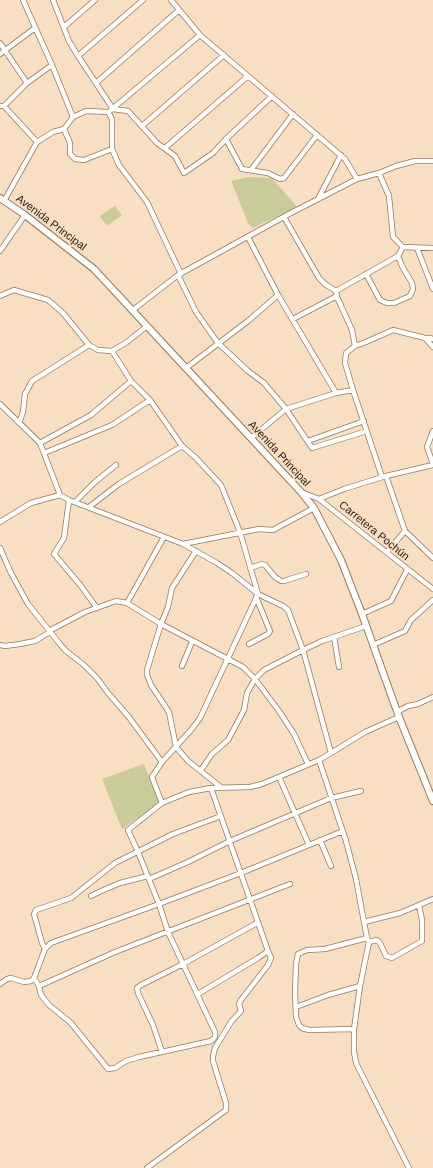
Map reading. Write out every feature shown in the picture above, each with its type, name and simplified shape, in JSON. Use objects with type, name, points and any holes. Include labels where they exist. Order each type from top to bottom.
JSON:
[{"type":"main road","name":"Avenida Principal","points":[[2,200],[94,269],[301,492],[314,508],[341,560],[398,714],[433,801]]},
{"type":"street","points":[[23,0],[73,117]]},
{"type":"street","points":[[53,0],[78,56],[112,108],[128,111],[157,143],[175,156],[184,173],[213,153],[272,96]]},
{"type":"street","points":[[64,27],[95,0]]},
{"type":"street","points":[[78,56],[143,0]]},
{"type":"street","points":[[171,0],[200,35],[341,155],[357,179]]},
{"type":"street","points":[[96,83],[179,10]]},
{"type":"street","points":[[0,54],[35,28]]},
{"type":"street","points":[[2,200],[37,142],[53,132],[64,129],[73,117],[86,112],[108,112],[200,35]]},
{"type":"street","points":[[0,43],[27,83]]},
{"type":"street","points":[[142,126],[224,55]]},
{"type":"street","points":[[37,142],[2,106],[27,83],[52,65]]},
{"type":"street","points":[[165,148],[248,76]]},
{"type":"street","points":[[108,112],[112,119],[112,149],[119,165],[147,202],[196,312],[218,343],[248,371],[264,383],[286,409],[312,448],[367,431]]},
{"type":"street","points":[[252,170],[293,114]]},
{"type":"street","points":[[64,129],[70,143],[70,154],[75,159],[84,160],[112,149]]},
{"type":"street","points":[[226,139],[242,169],[268,173],[280,179],[284,178],[317,135]]},
{"type":"street","points":[[318,199],[341,155]]},
{"type":"street","points":[[133,310],[179,274],[357,179],[379,173],[396,166],[415,162],[433,161]]},
{"type":"street","points":[[379,173],[389,196],[393,237],[403,247],[433,248]]},
{"type":"street","points":[[0,251],[25,216]]},
{"type":"street","points":[[284,217],[319,278],[336,291],[352,330],[355,346]]},
{"type":"street","points":[[248,237],[278,295],[336,393]]},
{"type":"street","points":[[336,291],[398,256],[403,247]]},
{"type":"street","points":[[417,248],[433,289]]},
{"type":"street","points":[[366,274],[380,300],[387,303],[394,303],[410,296],[413,289],[412,283],[398,256]]},
{"type":"street","points":[[0,296],[14,290],[50,301],[89,345],[96,350],[112,351],[127,342],[147,326]]},
{"type":"street","points":[[186,368],[248,321],[278,295]]},
{"type":"street","points":[[293,319],[337,296]]},
{"type":"street","points":[[432,556],[406,531],[367,431],[345,363],[346,353],[355,346],[393,330],[433,339]]},
{"type":"street","points":[[425,338],[433,347]]},
{"type":"street","points":[[19,423],[24,412],[25,394],[32,382],[89,345]]},
{"type":"street","points":[[112,351],[131,381],[150,400],[182,446],[196,458],[221,485],[240,532],[257,596],[270,631],[268,634],[249,644]]},
{"type":"street","points":[[40,443],[91,415],[131,381]]},
{"type":"street","points":[[251,438],[286,409],[336,393],[353,390]]},
{"type":"street","points":[[44,453],[112,425],[150,400]]},
{"type":"street","points":[[0,404],[40,443],[60,495],[164,538],[183,544],[229,571],[257,596],[283,606],[288,610],[303,650],[331,753]]},
{"type":"street","points":[[308,441],[364,421]]},
{"type":"street","points":[[319,499],[384,477],[433,465],[428,447],[433,431]]},
{"type":"street","points":[[89,507],[118,484],[182,446]]},
{"type":"street","points":[[75,502],[116,465]]},
{"type":"street","name":"Carretera Pochún","points":[[301,492],[319,499],[433,589]]},
{"type":"street","points":[[0,522],[31,503],[60,495]]},
{"type":"street","points":[[69,500],[64,538],[54,554],[97,608]]},
{"type":"street","points":[[183,544],[240,532],[260,529],[273,530],[314,508]]},
{"type":"street","points":[[387,552],[406,531]]},
{"type":"street","points":[[127,602],[164,538]]},
{"type":"street","points":[[0,548],[11,573],[28,604],[66,651],[84,665],[97,678],[128,716],[162,762]]},
{"type":"street","points":[[196,551],[172,588],[168,607],[161,624],[147,670],[151,685],[169,712],[176,747],[188,761],[222,788]]},
{"type":"street","points":[[250,568],[264,565],[281,581],[306,574]]},
{"type":"street","points":[[362,614],[391,601],[407,570]]},
{"type":"street","points":[[162,803],[152,778],[162,762],[200,718],[257,596]]},
{"type":"street","points":[[373,645],[405,631],[411,620],[433,600]]},
{"type":"street","points":[[0,645],[5,646],[20,644],[35,640],[79,615],[116,601],[127,602],[192,642],[227,658],[242,667],[255,679],[294,734],[308,764]]},
{"type":"street","points":[[201,770],[212,754],[228,740],[244,710],[247,693],[255,679],[264,670],[303,650],[366,626]]},
{"type":"street","points":[[334,637],[339,667]]},
{"type":"street","points":[[182,666],[192,642]]},
{"type":"street","points":[[34,978],[39,986],[41,995],[49,1005],[71,1023],[108,1069],[116,1068],[126,1061],[139,1057],[211,1042],[215,1037],[215,1032],[168,932],[159,904],[128,830],[162,803],[189,792],[211,788],[256,786],[319,760],[369,729],[398,714],[408,706],[418,704],[433,697]]},
{"type":"street","points":[[319,760],[343,831],[356,879],[368,940],[354,1029],[354,1052],[356,1063],[409,1168]]},
{"type":"street","points":[[279,777],[309,845]]},
{"type":"street","points":[[147,1168],[226,1110],[226,1104],[213,1061],[215,1048],[231,1022],[241,1011],[239,1004],[241,1000],[268,965],[271,958],[257,923],[211,788]]},
{"type":"street","points":[[91,896],[120,883],[148,877],[188,862],[230,841],[331,798],[361,791]]},
{"type":"street","points":[[45,949],[34,914],[36,910],[72,898],[115,863],[173,834],[221,816]]},
{"type":"street","points":[[0,984],[11,978],[24,982],[31,981],[34,978],[37,966],[45,949],[51,943],[241,873],[343,831]]},
{"type":"street","points":[[320,840],[331,866]]},
{"type":"street","points":[[39,986],[115,952],[290,884]]},
{"type":"street","points":[[364,922],[400,913],[433,899]]},
{"type":"street","points":[[354,1029],[328,1030],[302,1028],[299,1025],[296,1016],[294,992],[298,954],[307,950],[325,949],[368,940],[377,940],[386,956],[392,958],[422,941],[422,920],[419,905]]},
{"type":"street","points":[[162,1052],[153,1025],[137,988],[257,923]]},
{"type":"street","points":[[198,994],[258,958],[268,950]]},
{"type":"street","points":[[296,1006],[360,986]]},
{"type":"green space","points":[[248,177],[272,178],[297,207],[253,228],[248,223],[231,181]]},
{"type":"green space","points":[[115,206],[122,215],[107,226],[100,216]]},
{"type":"green space","points":[[144,764],[160,803],[122,829],[102,779]]}]
